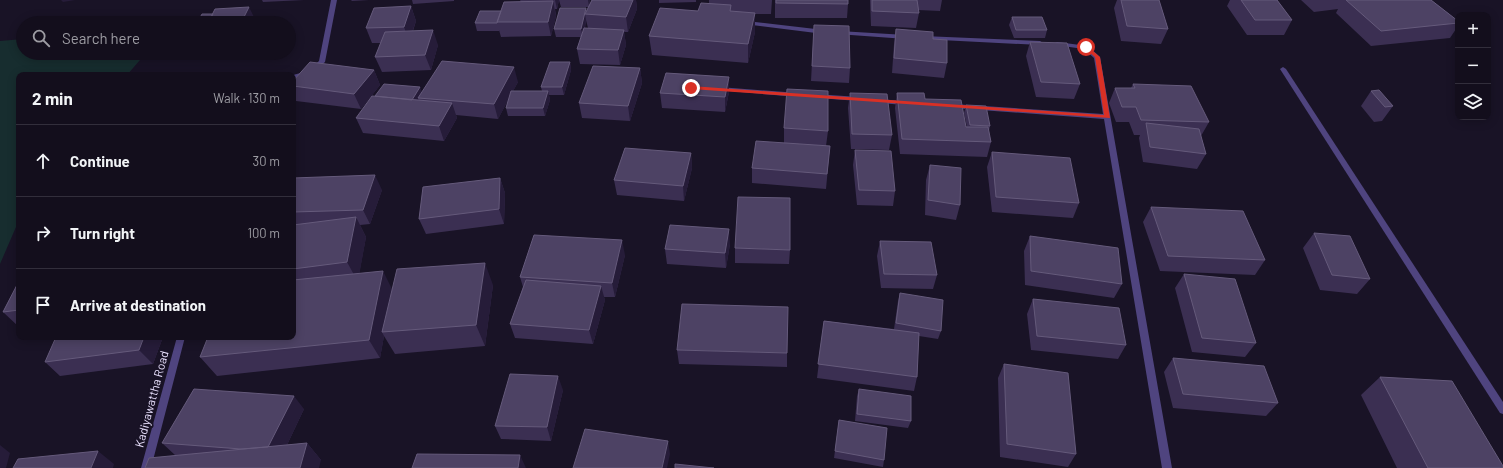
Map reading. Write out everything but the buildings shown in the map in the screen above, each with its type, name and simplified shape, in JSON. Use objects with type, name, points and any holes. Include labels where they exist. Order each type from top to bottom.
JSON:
[{"type":"street","points":[[296,76],[310,72],[322,62],[334,0]]},
{"type":"street","points":[[737,22],[844,34],[1068,44],[1086,47],[1097,57],[1167,468]]},
{"type":"street","points":[[1283,69],[1503,410]]},
{"type":"street","points":[[715,89],[864,100]]},
{"type":"street","points":[[872,100],[911,103]]},
{"type":"street","points":[[943,105],[1108,117]]},
{"type":"street","name":"Kadiyawattha Road","points":[[146,468],[180,340]]},
{"type":"green space","points":[[16,40],[16,60],[140,60],[130,72],[16,72],[16,227],[0,264],[0,41]]},
{"type":"route","points":[[691,88],[1108,117],[1097,57],[1086,47]]}]
